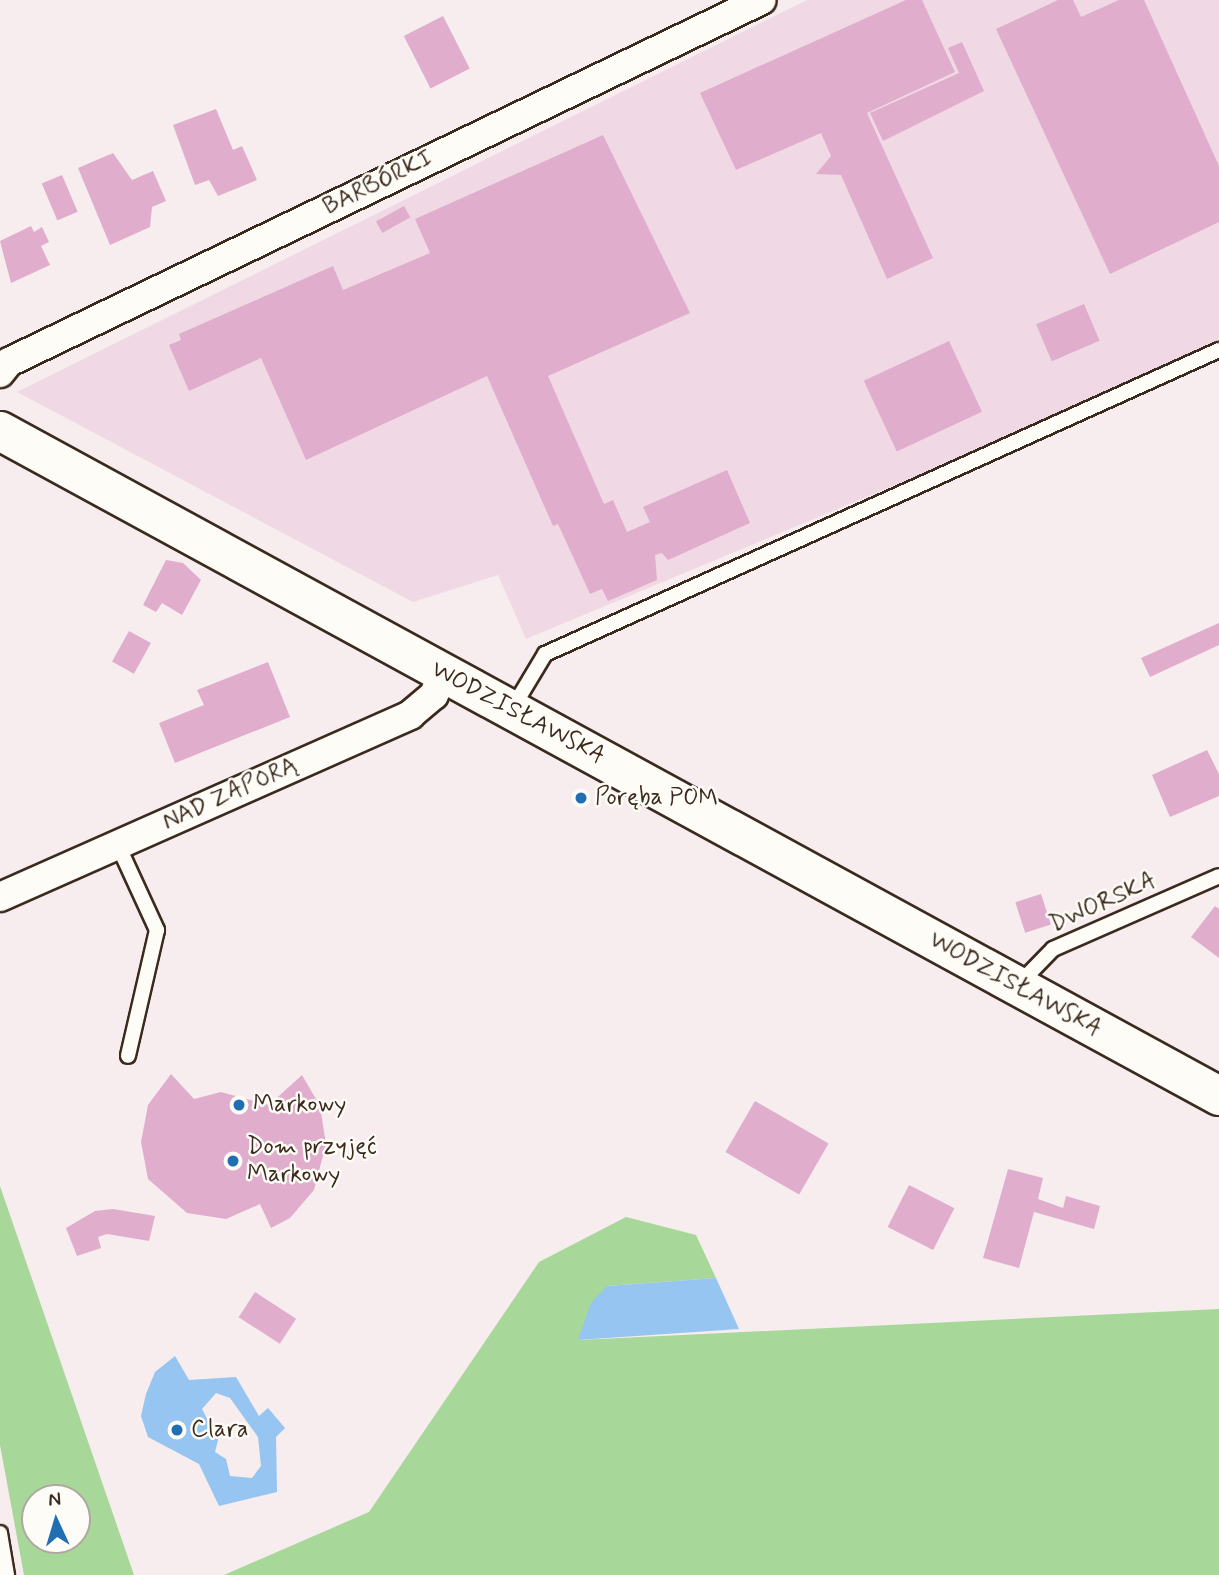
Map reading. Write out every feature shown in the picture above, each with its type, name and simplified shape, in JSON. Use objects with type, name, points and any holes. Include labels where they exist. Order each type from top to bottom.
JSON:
[{"type":"main road","name":"WODZISŁAWSKA","points":[[0,431],[1219,1096]]},
{"type":"street","name":"BARBÓRKI","points":[[0,373],[9,362],[762,0]]},
{"type":"street","name":"NAD ZAPORĄ","points":[[0,897],[410,715],[434,695],[443,672]]},
{"type":"lane","points":[[512,709],[545,654],[1219,350]]},
{"type":"lane","points":[[117,843],[157,930],[128,1056]]},
{"type":"lane","name":"DWORSKA","points":[[1017,987],[1030,967],[1053,949],[1219,876]]},
{"type":"lane","points":[[0,1533],[7,1575]]},
{"type":"shaded area","points":[[807,0],[1219,0],[1219,350],[526,639],[498,575],[413,602],[17,392]]},
{"type":"green space","points":[[0,1186],[134,1575],[24,1575],[0,1445]]},
{"type":"green space","points":[[626,1217],[696,1235],[716,1278],[607,1286],[579,1340],[1219,1309],[1219,1575],[224,1575],[369,1512],[539,1262]]},
{"type":"water","points":[[716,1278],[739,1329],[578,1340],[591,1303],[607,1286]]},
{"type":"water","name":"Clara","points":[[175,1356],[189,1380],[236,1377],[259,1416],[268,1408],[285,1428],[276,1437],[277,1492],[219,1506],[199,1464],[148,1437],[141,1416],[155,1372]],"holes":[[[216,1393],[230,1398],[258,1437],[261,1466],[252,1478],[230,1476],[226,1459],[215,1452],[218,1440],[202,1409]]]},
{"type":"building","points":[[906,0],[922,0],[955,72],[867,113],[933,258],[887,279],[841,175],[816,174],[831,156],[821,133],[736,170],[700,93]]},
{"type":"building","points":[[1058,0],[1073,0],[1081,17],[1119,0],[1144,0],[1219,166],[1219,222],[1110,274],[996,29]]},
{"type":"building","points":[[443,16],[470,69],[431,89],[404,36]]},
{"type":"building","points":[[962,42],[984,91],[883,141],[870,113],[959,73],[948,48]]},
{"type":"building","points":[[216,109],[233,150],[242,146],[257,180],[218,196],[209,180],[195,185],[173,125]]},
{"type":"building","points":[[603,135],[690,313],[548,376],[604,504],[613,500],[627,532],[650,522],[643,507],[727,470],[750,523],[668,560],[662,553],[655,555],[657,580],[608,601],[602,589],[590,594],[558,524],[553,526],[487,376],[306,460],[261,358],[189,391],[169,345],[181,340],[179,334],[333,266],[343,290],[430,253],[415,219]]},
{"type":"building","points":[[113,153],[132,180],[153,171],[166,201],[152,207],[150,227],[110,245],[78,168]]},
{"type":"building","points":[[62,175],[78,212],[57,220],[42,184]]},
{"type":"building","points":[[404,206],[410,217],[382,233],[376,222]]},
{"type":"building","points":[[31,226],[34,232],[42,227],[49,242],[41,246],[50,265],[11,283],[0,241]]},
{"type":"building","points":[[1084,304],[1100,341],[1052,361],[1036,324]]},
{"type":"building","points":[[949,341],[982,412],[897,451],[864,381]]},
{"type":"building","points":[[166,560],[183,563],[201,580],[182,615],[162,603],[156,612],[143,605]]},
{"type":"building","points":[[1219,623],[1219,645],[1150,677],[1141,658]]},
{"type":"building","points":[[129,631],[151,643],[134,674],[112,662]]},
{"type":"building","points":[[268,662],[290,717],[175,763],[159,723],[204,705],[197,690]]},
{"type":"building","points":[[1207,750],[1219,774],[1219,796],[1170,817],[1152,775]]},
{"type":"building","points":[[1041,894],[1051,924],[1025,933],[1015,902]]},
{"type":"building","points":[[1215,906],[1219,909],[1219,958],[1191,937]]},
{"type":"building","name":"Dom przyjęć Markowy","points":[[171,1074],[194,1099],[221,1092],[269,1105],[302,1075],[320,1106],[326,1144],[314,1190],[290,1218],[271,1228],[260,1204],[226,1219],[187,1213],[148,1179],[141,1142],[148,1105]]},
{"type":"building","points":[[755,1101],[829,1144],[799,1195],[726,1152]]},
{"type":"building","points":[[1008,1169],[1043,1178],[1038,1199],[1063,1208],[1066,1196],[1100,1206],[1094,1229],[1034,1212],[1019,1268],[983,1258]]},
{"type":"building","points":[[909,1185],[954,1208],[933,1250],[888,1227]]},
{"type":"building","points":[[113,1209],[155,1216],[149,1241],[107,1234],[98,1237],[101,1248],[77,1256],[66,1228],[95,1211]]},
{"type":"building","points":[[255,1292],[296,1319],[280,1344],[239,1317]]},
{"type":"place","name":"Poręba POM","points":[[581,798]]},
{"type":"place","name":"Markowy","points":[[239,1105]]},
{"type":"place","name":"Dom przyjęć Markowy","points":[[233,1161]]},
{"type":"place","name":"Clara","points":[[177,1430]]}]
